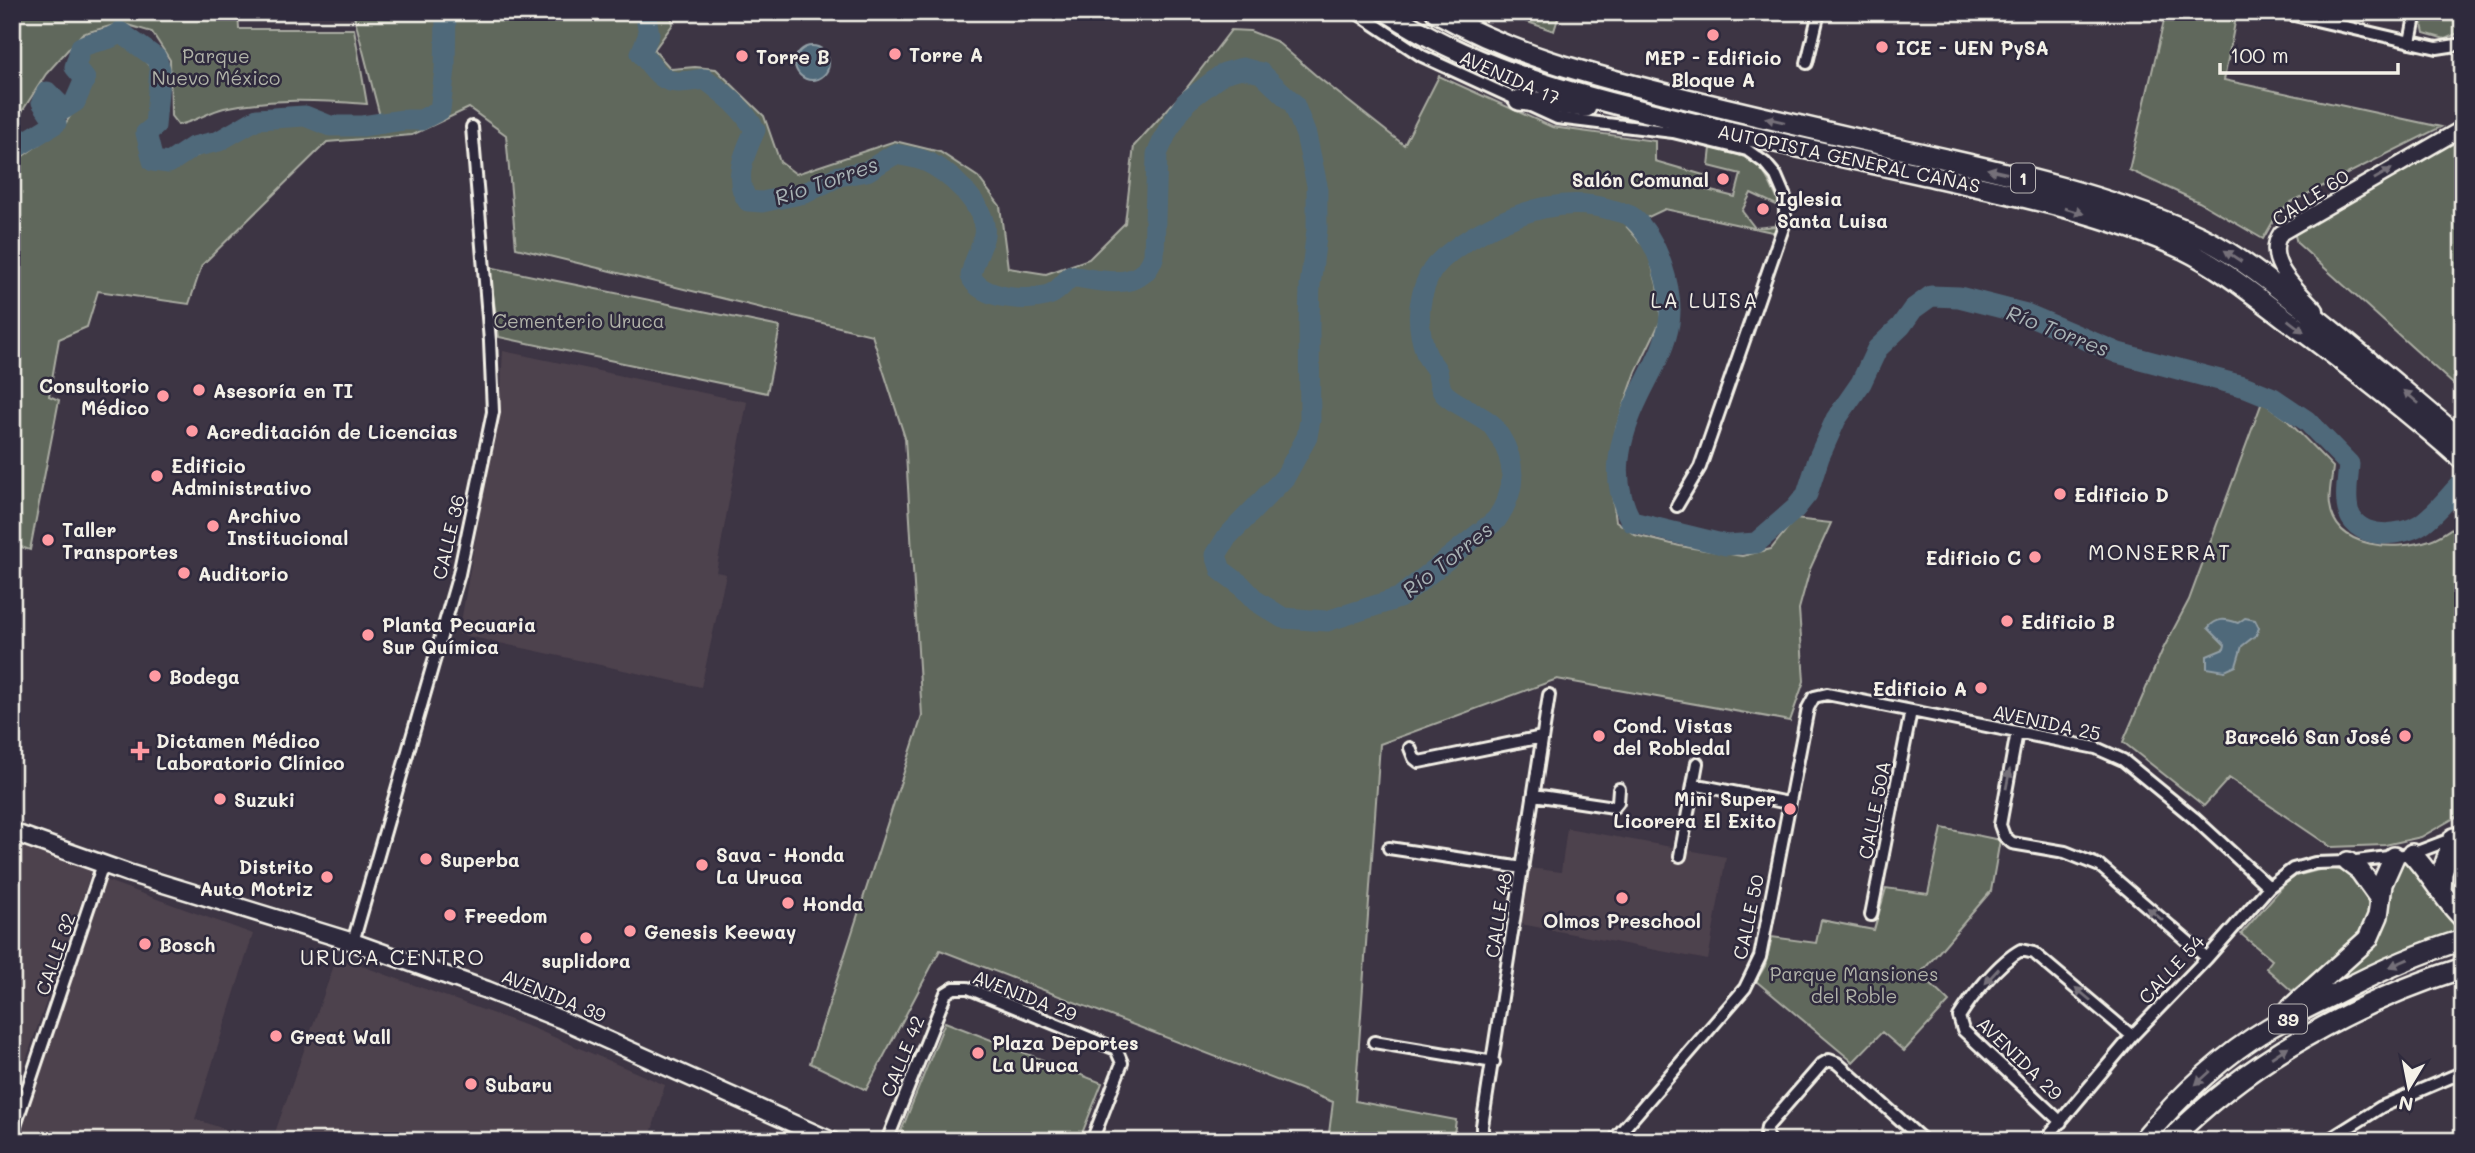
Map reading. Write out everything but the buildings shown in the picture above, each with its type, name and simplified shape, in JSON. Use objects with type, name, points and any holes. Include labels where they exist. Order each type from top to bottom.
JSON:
[{"type":"highway","name":"AUTOPISTA GENERAL CAÑAS","points":[[1388,12],[1423,36],[1510,74],[1588,98],[2008,193],[2117,224],[2182,249],[2216,267],[2461,453]]},
{"type":"highway","name":"AUTOPISTA GENERAL CAÑAS","points":[[1436,12],[1464,28],[1518,52],[1569,69],[1728,110],[2008,173],[2121,206],[2189,231],[2254,270],[2335,333],[2461,453]]},
{"type":"highway","points":[[1519,100],[1650,113]]},
{"type":"highway","points":[[2441,892],[2444,864],[2458,834]]},
{"type":"highway","points":[[2268,1029],[2368,939],[2378,916],[2387,870],[2403,855],[2463,918]]},
{"type":"highway","points":[[2348,862],[2360,871],[2380,899]]},
{"type":"highway","name":"39","points":[[2142,1141],[2171,1107],[2220,1063],[2268,1029],[2375,974],[2427,951],[2463,940]]},
{"type":"highway","name":"39","points":[[2169,1141],[2234,1084],[2284,1048],[2389,996],[2463,968]]},
{"type":"highway","points":[[2134,1141],[2171,1107]]},
{"type":"main road","name":"AVENIDA 39","points":[[12,832],[148,880],[353,942],[560,1019],[821,1139]]},
{"type":"street","name":"AVENIDA 17","points":[[1356,12],[1422,56],[1557,118],[1672,132],[1747,150],[1765,163],[1776,176],[1785,197],[1785,222],[1700,467],[1677,506]]},
{"type":"street","points":[[1807,63],[1819,12]]},
{"type":"street","points":[[2281,12],[2437,48],[2459,46]]},
{"type":"street","points":[[2410,42],[2416,12]]},
{"type":"street","name":"CALLE 36","points":[[353,942],[459,574],[493,412],[490,341],[472,127]]},
{"type":"street","name":"CALLE 60","points":[[2335,333],[2278,263],[2275,248],[2277,239],[2290,227],[2463,128]]},
{"type":"street","name":"AVENIDA 25","points":[[1814,697],[1827,694],[2096,748],[2123,760],[2194,818],[2269,887]]},
{"type":"street","name":"CALLE 48","points":[[1482,1141],[1482,1126],[1549,695]]},
{"type":"street","name":"CALLE 50","points":[[1613,1141],[1745,988],[1754,973],[1760,957],[1808,708],[1814,697]]},
{"type":"street","name":"CALLE 50A","points":[[1871,915],[1911,711]]},
{"type":"street","points":[[2017,732],[2000,825],[2004,836],[2012,843],[2065,852],[2100,866],[2207,958]]},
{"type":"street","points":[[1410,748],[1419,762],[1542,737]]},
{"type":"street","points":[[1680,856],[1697,764]]},
{"type":"street","points":[[1693,783],[1788,803]]},
{"type":"street","points":[[1534,794],[1614,807],[1618,802],[1619,789]]},
{"type":"street","name":"CALLE 54","points":[[2044,1141],[2132,1036],[2207,958],[2269,887],[2293,869],[2315,863],[2403,855],[2458,834]]},
{"type":"street","points":[[1389,848],[1523,868]]},
{"type":"street","name":"CALLE 32","points":[[12,1135],[103,864]]},
{"type":"street","name":"AVENIDA 29","points":[[2061,1122],[1963,1030],[1959,1017],[1966,1006],[2010,956],[2021,950],[2034,953],[2132,1036]]},
{"type":"street","name":"AVENIDA 29","points":[[954,988],[968,988],[1116,1049],[1122,1063],[1092,1141]]},
{"type":"street","name":"CALLE 42","points":[[887,1141],[946,993],[954,988]]},
{"type":"street","points":[[1374,1042],[1494,1062]]},
{"type":"street","points":[[1767,1137],[1767,1127],[1822,1063],[1829,1060],[1837,1063],[1924,1141]]},
{"type":"street","points":[[2327,1141],[2381,1107],[2463,1072]]},
{"type":"shaded area","points":[[503,351],[747,402],[716,572],[726,574],[701,687],[459,634],[501,388]]},
{"type":"shaded area","name":"Olmos Preschool","points":[[1567,828],[1726,857],[1708,960],[1521,924],[1529,868],[1561,872]]},
{"type":"shaded area","points":[[12,842],[92,870],[12,1100]]},
{"type":"shaded area","points":[[102,879],[253,934],[195,1119],[259,1141],[19,1141]]},
{"type":"shaded area","points":[[337,957],[535,1029],[665,1085],[649,1141],[272,1141]]},
{"type":"green space","name":"Parque Nuevo México","points":[[12,12],[238,12],[239,29],[354,29],[367,104],[313,101],[260,103],[224,108],[178,125],[171,116],[170,60],[152,32],[121,23],[82,34],[46,74],[12,127]]},
{"type":"green space","points":[[353,12],[670,12],[673,24],[654,50],[671,69],[716,69],[764,116],[780,162],[796,174],[895,141],[940,152],[978,177],[1000,206],[1008,268],[1046,274],[1089,259],[1125,223],[1134,146],[1185,90],[1231,30],[1250,31],[1276,41],[1404,145],[1439,76],[1552,127],[1655,141],[1655,161],[1707,176],[1703,189],[1735,197],[1741,174],[1709,166],[1711,148],[1742,156],[1763,171],[1780,207],[1751,193],[1742,211],[1755,228],[1775,226],[1781,211],[1777,233],[1665,209],[1627,227],[1648,251],[1657,285],[1661,320],[1636,372],[1616,428],[1610,481],[1616,521],[1635,535],[1680,546],[1742,556],[1771,549],[1795,519],[1831,523],[1810,569],[1799,609],[1804,681],[1790,721],[1557,679],[1380,744],[1355,1101],[1456,1120],[1453,1141],[1328,1141],[1333,1102],[940,950],[866,1090],[810,1063],[922,716],[905,438],[872,335],[516,248],[506,135],[469,108],[412,135],[327,142],[202,265],[189,304],[98,291],[87,327],[59,339],[49,396],[59,400],[30,550],[12,544],[12,164],[63,127],[91,85],[82,64],[89,50],[122,41],[150,67],[154,83],[151,121],[140,128],[150,166],[167,168],[216,148],[258,126],[304,123],[329,131],[383,128]]},
{"type":"green space","points":[[1498,12],[1560,12],[1554,31]]},
{"type":"green space","points":[[2166,12],[2237,12],[2224,80],[2441,127],[2291,202],[2275,218],[2263,239],[2199,202],[2129,170]]},
{"type":"green space","points":[[2425,12],[2463,12],[2463,31],[2445,39],[2424,33],[2422,24]]},
{"type":"green space","points":[[2463,136],[2463,393],[2297,243],[2294,232]]},
{"type":"green space","name":"Cementerio Uruca","points":[[489,267],[780,327],[767,393],[499,337]]},
{"type":"green space","points":[[2262,402],[2285,418],[2333,467],[2330,505],[2335,520],[2343,531],[2355,539],[2385,546],[2416,544],[2438,537],[2463,520],[2463,813],[2421,837],[2385,845],[2331,847],[2229,778],[2204,806],[2123,742],[2162,651],[2189,600]]},
{"type":"green space","name":"Parque Mansiones del Roble","points":[[1942,828],[2000,840],[1991,891],[1920,974],[1949,1002],[1904,1051],[1882,1032],[1853,1062],[1756,981],[1765,966],[1772,937],[1816,943],[1821,920],[1874,930],[1886,888],[1928,894]]},
{"type":"green space","points":[[2463,840],[2463,911],[2453,892],[2452,876]]},
{"type":"green space","points":[[2408,858],[2463,927],[2463,937],[2405,953],[2315,992],[2384,907],[2400,861]]},
{"type":"green space","points":[[2327,868],[2346,872],[2360,881],[2366,893],[2368,909],[2365,924],[2346,950],[2292,991],[2266,968],[2272,960],[2241,934],[2295,876]]},
{"type":"green space","name":"Plaza Deportes La Uruca","points":[[945,1022],[1102,1083],[1079,1141],[898,1139]]},
{"type":"water","points":[[812,46],[824,51],[829,63],[824,75],[812,80],[800,75],[795,63],[800,51]]},
{"type":"water","points":[[2245,618],[2255,620],[2259,628],[2256,635],[2242,646],[2236,666],[2225,671],[2207,668],[2207,656],[2224,649],[2225,645],[2208,628],[2211,624],[2226,620],[2238,623]]},
{"type":"waterway","name":"Río Torres","points":[[12,150],[56,123],[42,102],[47,92],[64,109],[75,102],[85,79],[75,67],[81,47],[120,32],[156,58],[160,69],[155,126],[146,133],[153,161],[169,163],[193,147],[219,141],[257,119],[305,116],[330,126],[362,126],[421,120],[440,110],[445,69],[446,12]]},
{"type":"waterway","name":"Río Torres","points":[[645,12],[649,34],[641,53],[656,71],[674,82],[705,79],[739,108],[755,130],[744,157],[741,174],[743,192],[748,201],[762,202],[805,193],[839,176],[867,171],[895,154],[922,160],[943,171],[973,201],[984,224],[984,235],[971,276],[984,290],[1006,297],[1042,297],[1059,289],[1071,276],[1108,282],[1131,280],[1149,267],[1154,255],[1157,154],[1186,102],[1224,73],[1242,68],[1261,73],[1294,104],[1306,135],[1317,185],[1317,229],[1310,286],[1310,420],[1307,437],[1285,477],[1227,537],[1216,555],[1221,570],[1256,601],[1283,618],[1327,621],[1399,598],[1496,520],[1510,490],[1510,458],[1491,424],[1452,400],[1442,390],[1437,371],[1423,344],[1420,314],[1422,295],[1434,267],[1462,244],[1504,221],[1557,206],[1585,205],[1632,217],[1650,240],[1660,259],[1666,280],[1670,309],[1667,333],[1626,427],[1619,459],[1620,491],[1632,522],[1726,545],[1756,543],[1795,509],[1807,494],[1819,457],[1836,419],[1861,383],[1877,349],[1901,326],[1913,309],[1931,296],[1959,297],[2026,314],[2118,353],[2246,387],[2273,398],[2307,421],[2349,464],[2349,513],[2354,522],[2371,532],[2403,532],[2421,524],[2438,510],[2463,482]]},
{"type":"place","name":"MEP - Edificio Bloque A","points":[[1713,35]]},
{"type":"place","name":"ICE - UEN PySA","points":[[1882,47]]},
{"type":"place","name":"Torre A","points":[[895,54]]},
{"type":"place","name":"Torre B","points":[[742,56]]},
{"type":"place","name":"Salón Comunal","points":[[1723,179]]},
{"type":"place","name":"Iglesia Santa Luisa","points":[[1763,209]]},
{"type":"place","name":"Asesoría en TI","points":[[199,390]]},
{"type":"place","name":"Consultorio Médico","points":[[163,396]]},
{"type":"place","name":"Acreditación de Licencias","points":[[192,431]]},
{"type":"place","name":"Edificio Administrativo","points":[[157,476]]},
{"type":"place","name":"Edificio D","points":[[2060,494]]},
{"type":"place","name":"Archivo Institucional","points":[[213,526]]},
{"type":"place","name":"Taller Transportes","points":[[48,540]]},
{"type":"place","name":"Edificio C","points":[[2035,557]]},
{"type":"place","name":"Auditorio","points":[[184,573]]},
{"type":"place","name":"Edificio B","points":[[2007,621]]},
{"type":"place","name":"Planta Pecuaria Sur Química","points":[[368,635]]},
{"type":"place","name":"Bodega","points":[[155,676]]},
{"type":"place","name":"Edificio A","points":[[1981,688]]},
{"type":"place","name":"Cond. Vistas del Robledal","points":[[1599,736]]},
{"type":"place","name":"Barceló San José","points":[[2405,736]]},
{"type":"place","name":"Dictamen Médico Laboratorio Clínico","points":[[140,751]]},
{"type":"place","name":"Suzuki","points":[[220,799]]},
{"type":"place","name":"Mini Super Licorera El Exito","points":[[1790,809]]},
{"type":"place","name":"Superba","points":[[426,859]]},
{"type":"place","name":"Sava - Honda La Uruca","points":[[702,865]]},
{"type":"place","name":"Distrito Auto Motriz","points":[[327,877]]},
{"type":"place","name":"Olmos Preschool","points":[[1622,898]]},
{"type":"place","name":"Honda","points":[[788,903]]},
{"type":"place","name":"Freedom","points":[[450,915]]},
{"type":"place","name":"Genesis Keeway","points":[[630,931]]},
{"type":"place","name":"suplidora","points":[[586,938]]},
{"type":"place","name":"Bosch","points":[[145,944]]},
{"type":"place","name":"Great Wall","points":[[276,1036]]},
{"type":"place","name":"Plaza Deportes La Uruca","points":[[978,1053]]},
{"type":"place","name":"Subaru","points":[[471,1084]]},
{"type":"district","name":"LA LUISA","points":[[1705,299]]},
{"type":"district","name":"MONSERRAT","points":[[2160,551]]},
{"type":"district","name":"URUCA CENTRO","points":[[393,956]]}]
